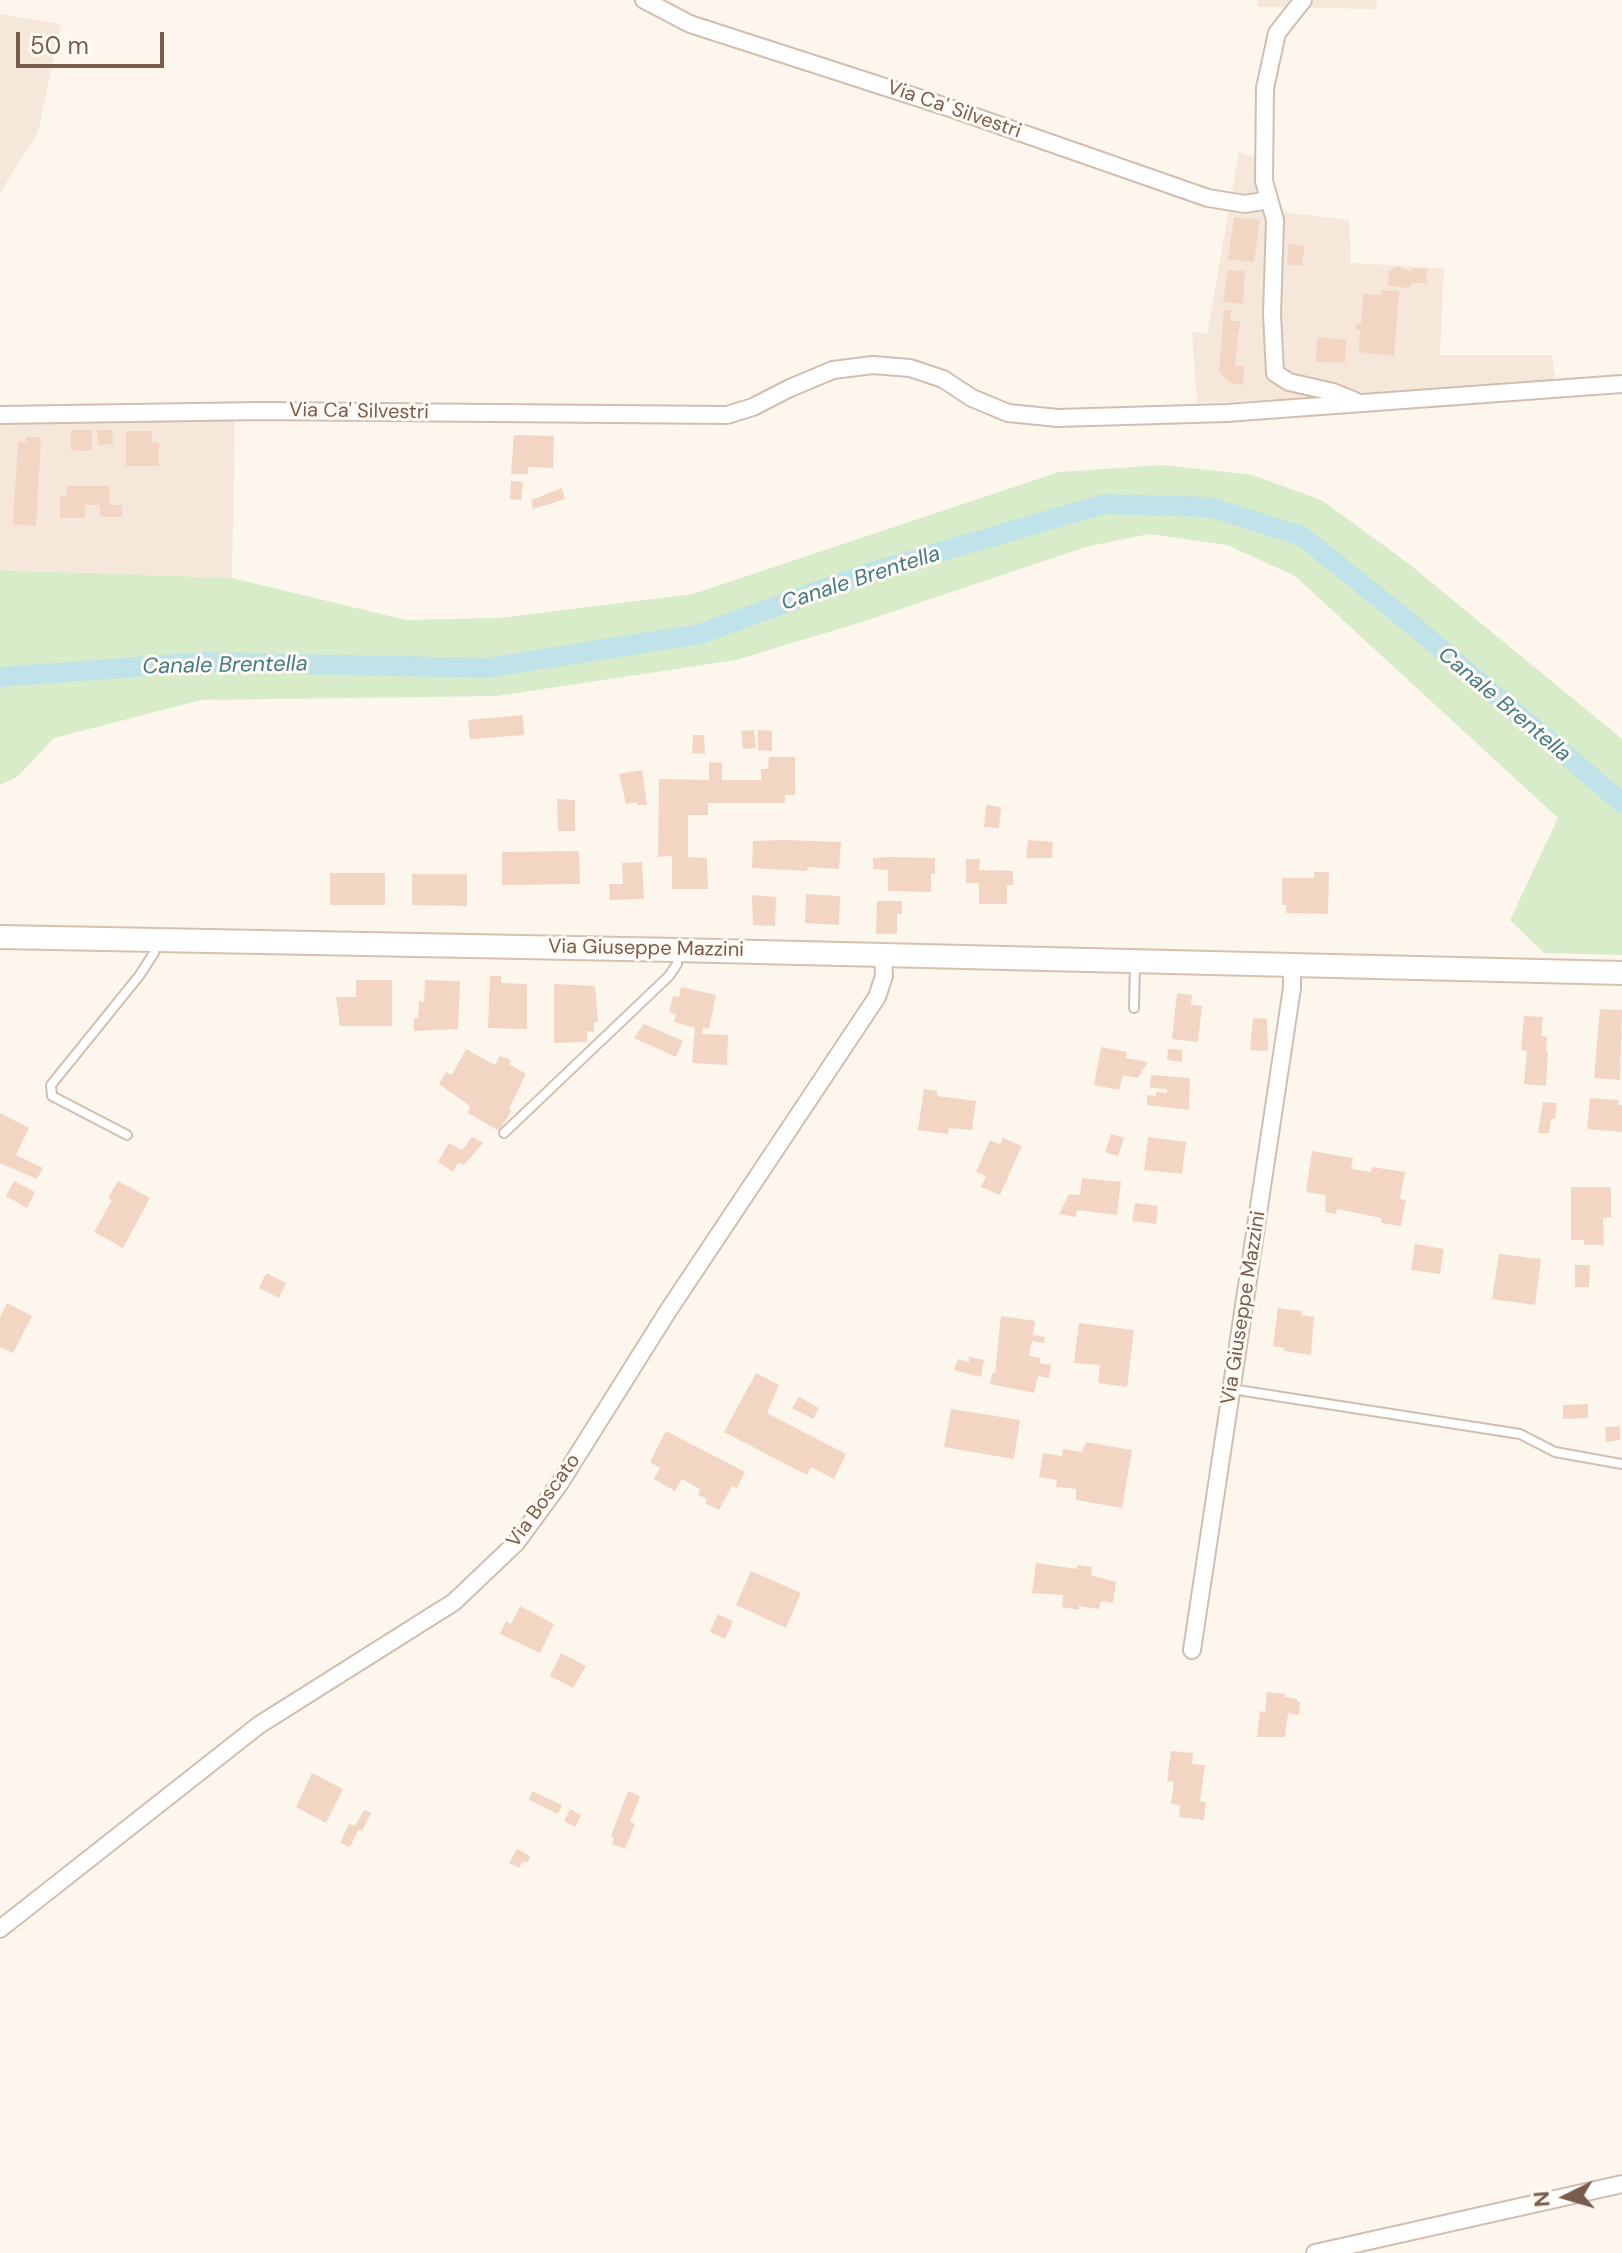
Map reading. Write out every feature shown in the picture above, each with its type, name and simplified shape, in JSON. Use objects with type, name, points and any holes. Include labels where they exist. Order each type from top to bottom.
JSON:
[{"type":"main road","name":"Via Giuseppe Mazzini","points":[[0,937],[1622,973]]},
{"type":"street","name":"Via Ca' Silvestri","points":[[644,0],[690,24],[953,109],[1208,198],[1245,204],[1268,200]]},
{"type":"street","points":[[1303,0],[1277,33],[1269,66],[1263,133],[1264,181],[1275,220],[1272,314],[1275,373],[1289,382],[1333,392],[1360,403]]},
{"type":"street","name":"Via Ca' Silvestri","points":[[0,415],[261,411],[719,416],[753,407],[833,370],[873,365],[910,368],[943,379],[972,398],[1008,413],[1034,416],[1157,416],[1622,384]]},
{"type":"street","name":"Via Boscato","points":[[0,1929],[259,1725],[454,1602],[516,1543],[560,1483],[668,1311],[877,997],[884,976],[883,955]]},
{"type":"street","name":"Via Giuseppe Mazzini","points":[[1192,1650],[1294,978],[1292,966]]},
{"type":"street","points":[[1315,2253],[1622,2184]]},
{"type":"lane","points":[[127,1135],[52,1096],[51,1085],[139,976],[154,953],[155,939]]},
{"type":"lane","points":[[504,1133],[669,976],[677,964],[677,950]]},
{"type":"lane","points":[[1134,1008],[1135,962]]},
{"type":"lane","points":[[1231,1389],[1520,1434],[1555,1452],[1622,1464]]},
{"type":"shaded area","points":[[1258,0],[1377,0],[1376,9],[1257,7]]},
{"type":"shaded area","points":[[0,14],[61,24],[38,132],[0,193]]},
{"type":"shaded area","points":[[1239,152],[1269,161],[1283,212],[1349,220],[1351,263],[1444,268],[1440,355],[1552,355],[1555,380],[1197,403],[1192,332],[1207,334]]},
{"type":"shaded area","points":[[235,421],[232,578],[0,570],[0,423]]},
{"type":"green space","points":[[1163,465],[1253,475],[1323,501],[1409,564],[1622,739],[1622,955],[1544,953],[1510,920],[1558,818],[1295,576],[1227,545],[1149,534],[1085,547],[862,622],[736,660],[497,696],[201,700],[54,738],[17,777],[0,785],[0,570],[232,578],[406,620],[500,618],[693,594],[1059,472]]},
{"type":"building","points":[[1234,217],[1260,220],[1254,262],[1228,259]]},
{"type":"building","points":[[1289,244],[1305,246],[1302,266],[1287,264]]},
{"type":"building","points":[[1397,266],[1411,272],[1412,268],[1427,269],[1427,283],[1411,283],[1410,288],[1388,286],[1389,271]]},
{"type":"building","points":[[1228,270],[1245,271],[1243,304],[1223,302]]},
{"type":"building","points":[[1382,290],[1399,291],[1394,356],[1359,352],[1360,330],[1356,330],[1357,324],[1361,324],[1363,294],[1382,295]]},
{"type":"building","points":[[1224,310],[1231,310],[1230,321],[1240,321],[1235,366],[1244,366],[1243,385],[1230,383],[1219,372]]},
{"type":"building","points":[[1317,337],[1346,340],[1345,363],[1316,362]]},
{"type":"building","points":[[71,430],[92,430],[92,450],[71,451]]},
{"type":"building","points":[[97,430],[112,430],[113,444],[98,445]]},
{"type":"building","points":[[126,431],[152,431],[152,443],[159,443],[159,466],[126,466]]},
{"type":"building","points":[[514,435],[554,436],[553,468],[528,467],[528,474],[511,474]]},
{"type":"building","points":[[26,437],[41,438],[36,526],[13,524],[18,442],[26,442]]},
{"type":"building","points":[[511,481],[523,482],[521,500],[510,499]]},
{"type":"building","points":[[67,486],[109,486],[109,505],[122,505],[122,517],[100,517],[100,505],[85,505],[85,518],[60,518],[60,496],[67,496]]},
{"type":"building","points":[[562,488],[565,499],[533,509],[531,500]]},
{"type":"building","points":[[523,715],[524,735],[470,739],[468,720]]},
{"type":"building","points":[[754,730],[756,748],[743,749],[741,731]]},
{"type":"building","points":[[758,730],[772,731],[772,751],[758,750]]},
{"type":"building","points":[[693,735],[704,735],[705,754],[692,753]]},
{"type":"building","points":[[769,757],[795,757],[795,795],[785,795],[785,803],[708,803],[708,815],[688,815],[688,857],[707,858],[708,889],[672,889],[672,856],[658,857],[659,779],[709,780],[709,762],[722,763],[722,780],[761,780],[761,769],[768,769]]},
{"type":"building","points":[[642,770],[647,805],[637,805],[637,802],[626,804],[619,774]]},
{"type":"building","points":[[557,799],[575,800],[575,831],[558,831]]},
{"type":"building","points":[[986,805],[1001,807],[999,828],[984,827]]},
{"type":"building","points":[[1028,840],[1053,842],[1052,858],[1026,858]]},
{"type":"building","points":[[753,841],[841,842],[839,869],[752,868]]},
{"type":"building","points":[[579,851],[580,884],[502,885],[502,852]]},
{"type":"building","points":[[873,858],[935,858],[931,892],[888,891],[888,870],[873,869]]},
{"type":"building","points":[[966,859],[980,859],[979,870],[1013,871],[1013,885],[1007,885],[1007,904],[979,904],[979,883],[966,883]]},
{"type":"building","points":[[642,862],[644,899],[610,900],[609,884],[623,884],[622,863]]},
{"type":"building","points":[[1314,872],[1329,872],[1328,914],[1286,913],[1286,905],[1282,905],[1282,878],[1314,878]]},
{"type":"building","points":[[330,873],[385,873],[385,905],[330,905]]},
{"type":"building","points":[[412,874],[467,874],[467,906],[412,905]]},
{"type":"building","points":[[806,894],[840,896],[839,925],[805,923]]},
{"type":"building","points":[[752,895],[776,897],[775,926],[753,925]]},
{"type":"building","points":[[877,901],[902,901],[902,914],[897,914],[897,934],[876,934]]},
{"type":"building","points":[[490,976],[501,976],[501,983],[527,984],[527,1029],[488,1028]]},
{"type":"building","points":[[356,980],[392,980],[392,1026],[340,1026],[336,997],[356,997]]},
{"type":"building","points":[[425,980],[460,981],[458,1029],[414,1031],[419,1001],[424,1002]]},
{"type":"building","points":[[554,984],[595,986],[598,1022],[594,1022],[594,1032],[587,1031],[587,1042],[554,1043]]},
{"type":"building","points":[[681,987],[716,995],[709,1029],[703,1028],[702,1034],[728,1035],[727,1065],[692,1063],[695,1028],[674,1022],[676,1014],[669,1012],[673,996],[679,997]]},
{"type":"building","points":[[1177,993],[1192,995],[1191,1005],[1202,1006],[1198,1042],[1172,1039]]},
{"type":"building","points":[[1600,1009],[1622,1010],[1620,1080],[1594,1078]]},
{"type":"building","points":[[1524,1016],[1543,1017],[1541,1036],[1547,1037],[1548,1051],[1546,1086],[1524,1084],[1527,1051],[1521,1050]]},
{"type":"building","points":[[1253,1018],[1267,1019],[1268,1051],[1250,1050]]},
{"type":"building","points":[[644,1024],[683,1041],[676,1057],[634,1038]]},
{"type":"building","points":[[1101,1047],[1127,1052],[1126,1058],[1148,1062],[1138,1078],[1123,1075],[1119,1090],[1094,1085]]},
{"type":"building","points":[[466,1049],[495,1065],[500,1056],[511,1060],[509,1064],[526,1074],[509,1109],[512,1110],[499,1131],[468,1113],[470,1106],[439,1084],[446,1072],[452,1075]]},
{"type":"building","points":[[1168,1049],[1182,1050],[1182,1062],[1167,1060]]},
{"type":"building","points":[[1151,1075],[1190,1078],[1189,1110],[1147,1105],[1147,1095],[1167,1093],[1167,1089],[1150,1088]]},
{"type":"building","points":[[924,1089],[937,1091],[937,1096],[976,1101],[972,1130],[949,1128],[948,1134],[918,1130]]},
{"type":"building","points":[[1590,1098],[1619,1100],[1618,1105],[1622,1105],[1622,1132],[1587,1129]]},
{"type":"building","points":[[1543,1102],[1557,1103],[1549,1133],[1538,1133]]},
{"type":"building","points":[[0,1113],[29,1128],[16,1155],[43,1168],[37,1179],[0,1163]]},
{"type":"building","points":[[1111,1134],[1124,1138],[1118,1156],[1105,1152]]},
{"type":"building","points":[[472,1137],[483,1143],[464,1165],[458,1163],[453,1172],[438,1162],[449,1143],[462,1150]]},
{"type":"building","points":[[1148,1137],[1186,1142],[1182,1174],[1144,1170]]},
{"type":"building","points":[[1003,1138],[1022,1146],[1000,1195],[981,1187],[986,1176],[976,1172],[990,1140],[1000,1145]]},
{"type":"building","points":[[1312,1151],[1353,1158],[1351,1169],[1371,1172],[1372,1167],[1405,1172],[1400,1199],[1406,1200],[1401,1226],[1381,1223],[1381,1218],[1337,1209],[1336,1214],[1325,1212],[1326,1195],[1306,1192]]},
{"type":"building","points":[[1082,1178],[1121,1182],[1117,1215],[1077,1210],[1076,1217],[1059,1214],[1069,1194],[1080,1195]]},
{"type":"building","points":[[14,1181],[35,1192],[27,1208],[6,1196]]},
{"type":"building","points":[[118,1181],[150,1198],[123,1248],[94,1232],[112,1200],[108,1198]]},
{"type":"building","points":[[1571,1187],[1611,1187],[1611,1217],[1603,1218],[1604,1245],[1584,1245],[1584,1240],[1571,1240]]},
{"type":"building","points":[[1135,1203],[1158,1206],[1156,1224],[1132,1221]]},
{"type":"building","points":[[1415,1244],[1444,1249],[1440,1274],[1411,1270]]},
{"type":"building","points":[[1499,1254],[1541,1259],[1535,1305],[1492,1299]]},
{"type":"building","points":[[1575,1265],[1590,1265],[1589,1287],[1575,1287]]},
{"type":"building","points":[[266,1273],[286,1283],[279,1298],[259,1288]]},
{"type":"building","points":[[7,1303],[32,1316],[13,1353],[0,1347],[0,1317]]},
{"type":"building","points":[[1278,1308],[1302,1311],[1301,1315],[1314,1317],[1311,1355],[1273,1346]]},
{"type":"building","points":[[1001,1316],[1035,1321],[1033,1335],[1045,1337],[1044,1343],[1032,1341],[1029,1356],[1051,1365],[1049,1378],[1038,1376],[1034,1393],[990,1384],[992,1373],[995,1373]]},
{"type":"building","points":[[1079,1323],[1134,1330],[1127,1387],[1098,1383],[1100,1365],[1074,1363]]},
{"type":"building","points":[[969,1357],[984,1360],[981,1377],[954,1370],[958,1359],[969,1362]]},
{"type":"building","points":[[756,1373],[779,1385],[767,1413],[846,1454],[834,1479],[811,1467],[807,1475],[724,1432]]},
{"type":"building","points":[[799,1397],[819,1408],[813,1419],[792,1408]]},
{"type":"building","points":[[1588,1404],[1588,1418],[1563,1419],[1563,1405]]},
{"type":"building","points":[[951,1409],[1020,1420],[1014,1459],[944,1447]]},
{"type":"building","points":[[1620,1426],[1620,1440],[1606,1442],[1605,1427]]},
{"type":"building","points":[[666,1431],[745,1472],[737,1488],[732,1486],[719,1510],[705,1503],[707,1499],[698,1495],[700,1489],[682,1479],[675,1491],[654,1479],[660,1468],[650,1462]]},
{"type":"building","points":[[1086,1442],[1132,1450],[1122,1508],[1076,1500],[1076,1489],[1056,1487],[1057,1480],[1039,1477],[1043,1453],[1062,1456],[1063,1449],[1082,1452]]},
{"type":"building","points":[[1036,1563],[1077,1569],[1077,1565],[1092,1567],[1091,1575],[1116,1582],[1113,1603],[1101,1601],[1099,1609],[1079,1606],[1079,1610],[1062,1607],[1063,1595],[1032,1593]]},
{"type":"building","points":[[751,1571],[801,1593],[786,1628],[736,1605]]},
{"type":"building","points":[[520,1606],[554,1624],[540,1653],[500,1634],[506,1621],[511,1624]]},
{"type":"building","points":[[718,1614],[733,1621],[725,1639],[710,1632]]},
{"type":"building","points":[[561,1653],[586,1666],[573,1688],[550,1676]]},
{"type":"building","points":[[1267,1692],[1285,1694],[1285,1697],[1300,1702],[1299,1715],[1288,1713],[1285,1737],[1257,1737],[1260,1711],[1265,1712]]},
{"type":"building","points":[[1171,1751],[1193,1753],[1192,1764],[1205,1765],[1200,1801],[1206,1802],[1204,1820],[1179,1817],[1180,1805],[1171,1804],[1174,1782],[1167,1781]]},
{"type":"building","points":[[312,1773],[343,1789],[326,1823],[296,1807]]},
{"type":"building","points":[[532,1791],[562,1805],[558,1814],[529,1800]]},
{"type":"building","points":[[628,1791],[640,1796],[630,1822],[635,1824],[625,1849],[612,1844],[614,1838],[611,1836]]},
{"type":"building","points":[[570,1809],[581,1815],[575,1827],[564,1821]]},
{"type":"building","points":[[364,1810],[371,1813],[362,1831],[358,1830],[350,1847],[340,1843],[349,1824],[355,1826]]},
{"type":"building","points":[[517,1849],[530,1856],[527,1863],[523,1861],[519,1868],[509,1863]]},
{"type":"waterway","name":"Canale Brentella","points":[[0,677],[204,662],[486,668],[700,634],[868,573],[1104,504],[1209,507],[1302,536],[1414,626],[1622,803]]}]
